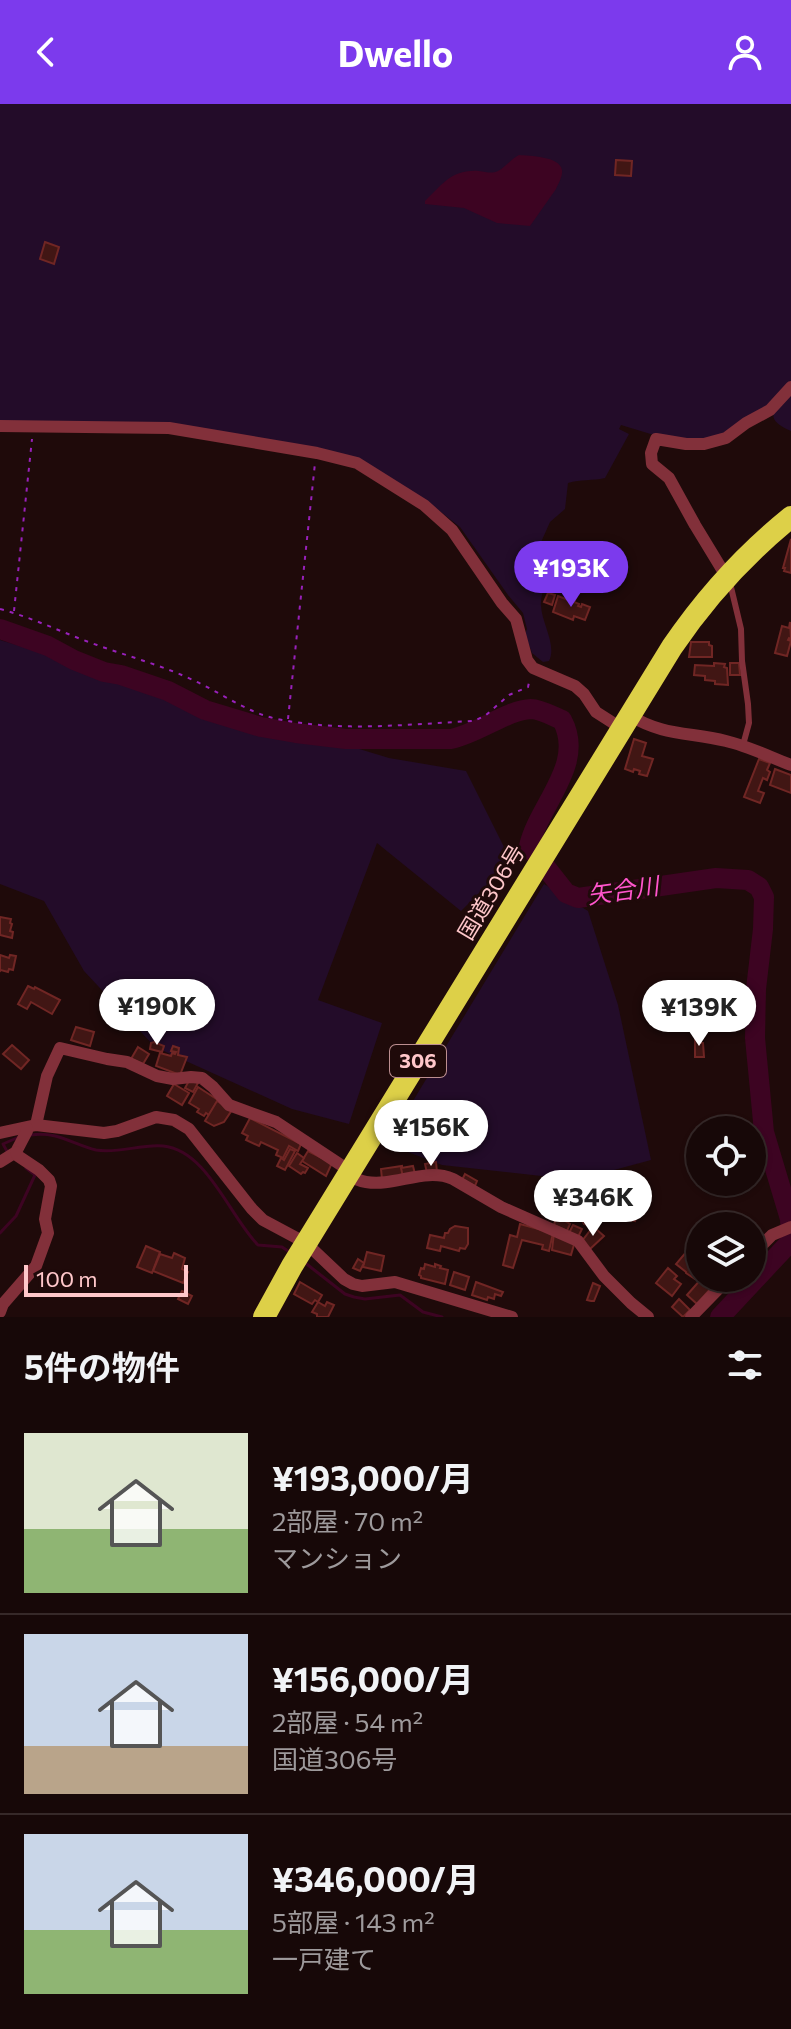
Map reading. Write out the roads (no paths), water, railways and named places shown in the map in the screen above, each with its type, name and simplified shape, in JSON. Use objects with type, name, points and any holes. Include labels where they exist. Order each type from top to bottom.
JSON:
[{"type":"highway","name":"国道306号","points":[[264,1317],[300,1252],[680,634],[726,576],[791,517]]},
{"type":"street","points":[[726,576],[669,478],[652,464],[651,453],[656,439],[704,444],[726,438],[770,410],[791,387]]},
{"type":"street","points":[[0,426],[169,428],[317,453],[357,463],[424,505],[452,530],[516,619],[527,660],[533,668],[575,686],[596,712],[674,733],[726,741],[791,765]]},
{"type":"street","points":[[0,1312],[3,1304],[36,1266],[48,1233],[45,1219],[51,1186],[46,1176],[18,1156],[18,1144],[60,1048],[127,1062],[157,1076],[202,1078],[229,1105],[290,1130],[349,1173],[368,1183],[431,1175],[447,1176],[501,1207],[578,1241],[604,1276],[648,1317]]},
{"type":"street","points":[[0,1133],[18,1144],[117,1131],[156,1117],[174,1120],[189,1129],[263,1220],[300,1252],[344,1279],[362,1286],[395,1282],[512,1317]]},
{"type":"street","points":[[766,1241],[791,1227]]},
{"type":"street","points":[[691,1317],[715,1292]]},
{"type":"lane","points":[[726,576],[731,584],[741,629],[749,723],[743,747]]},
{"type":"waterway","name":"矢合川","points":[[0,629],[48,646],[104,672],[168,691],[205,710],[261,727],[296,733],[346,739],[451,739],[522,710],[542,711],[562,720],[568,736],[568,752],[565,768],[529,846],[566,893],[578,898],[716,878],[748,880],[759,887],[764,897],[755,1038],[764,1132],[790,1219],[791,1241],[720,1317]]},
{"type":"waterway","points":[[31,1135],[57,1136],[104,1151],[154,1146],[179,1150],[205,1172],[258,1245],[282,1247],[291,1253]]},
{"type":"waterway","points":[[8,1153],[3,1144],[19,1137]]},
{"type":"waterway","points":[[0,1233],[16,1216],[35,1175],[26,1168]]},
{"type":"waterway","points":[[304,1262],[345,1294],[365,1299],[400,1295],[423,1312],[442,1317]]}]
